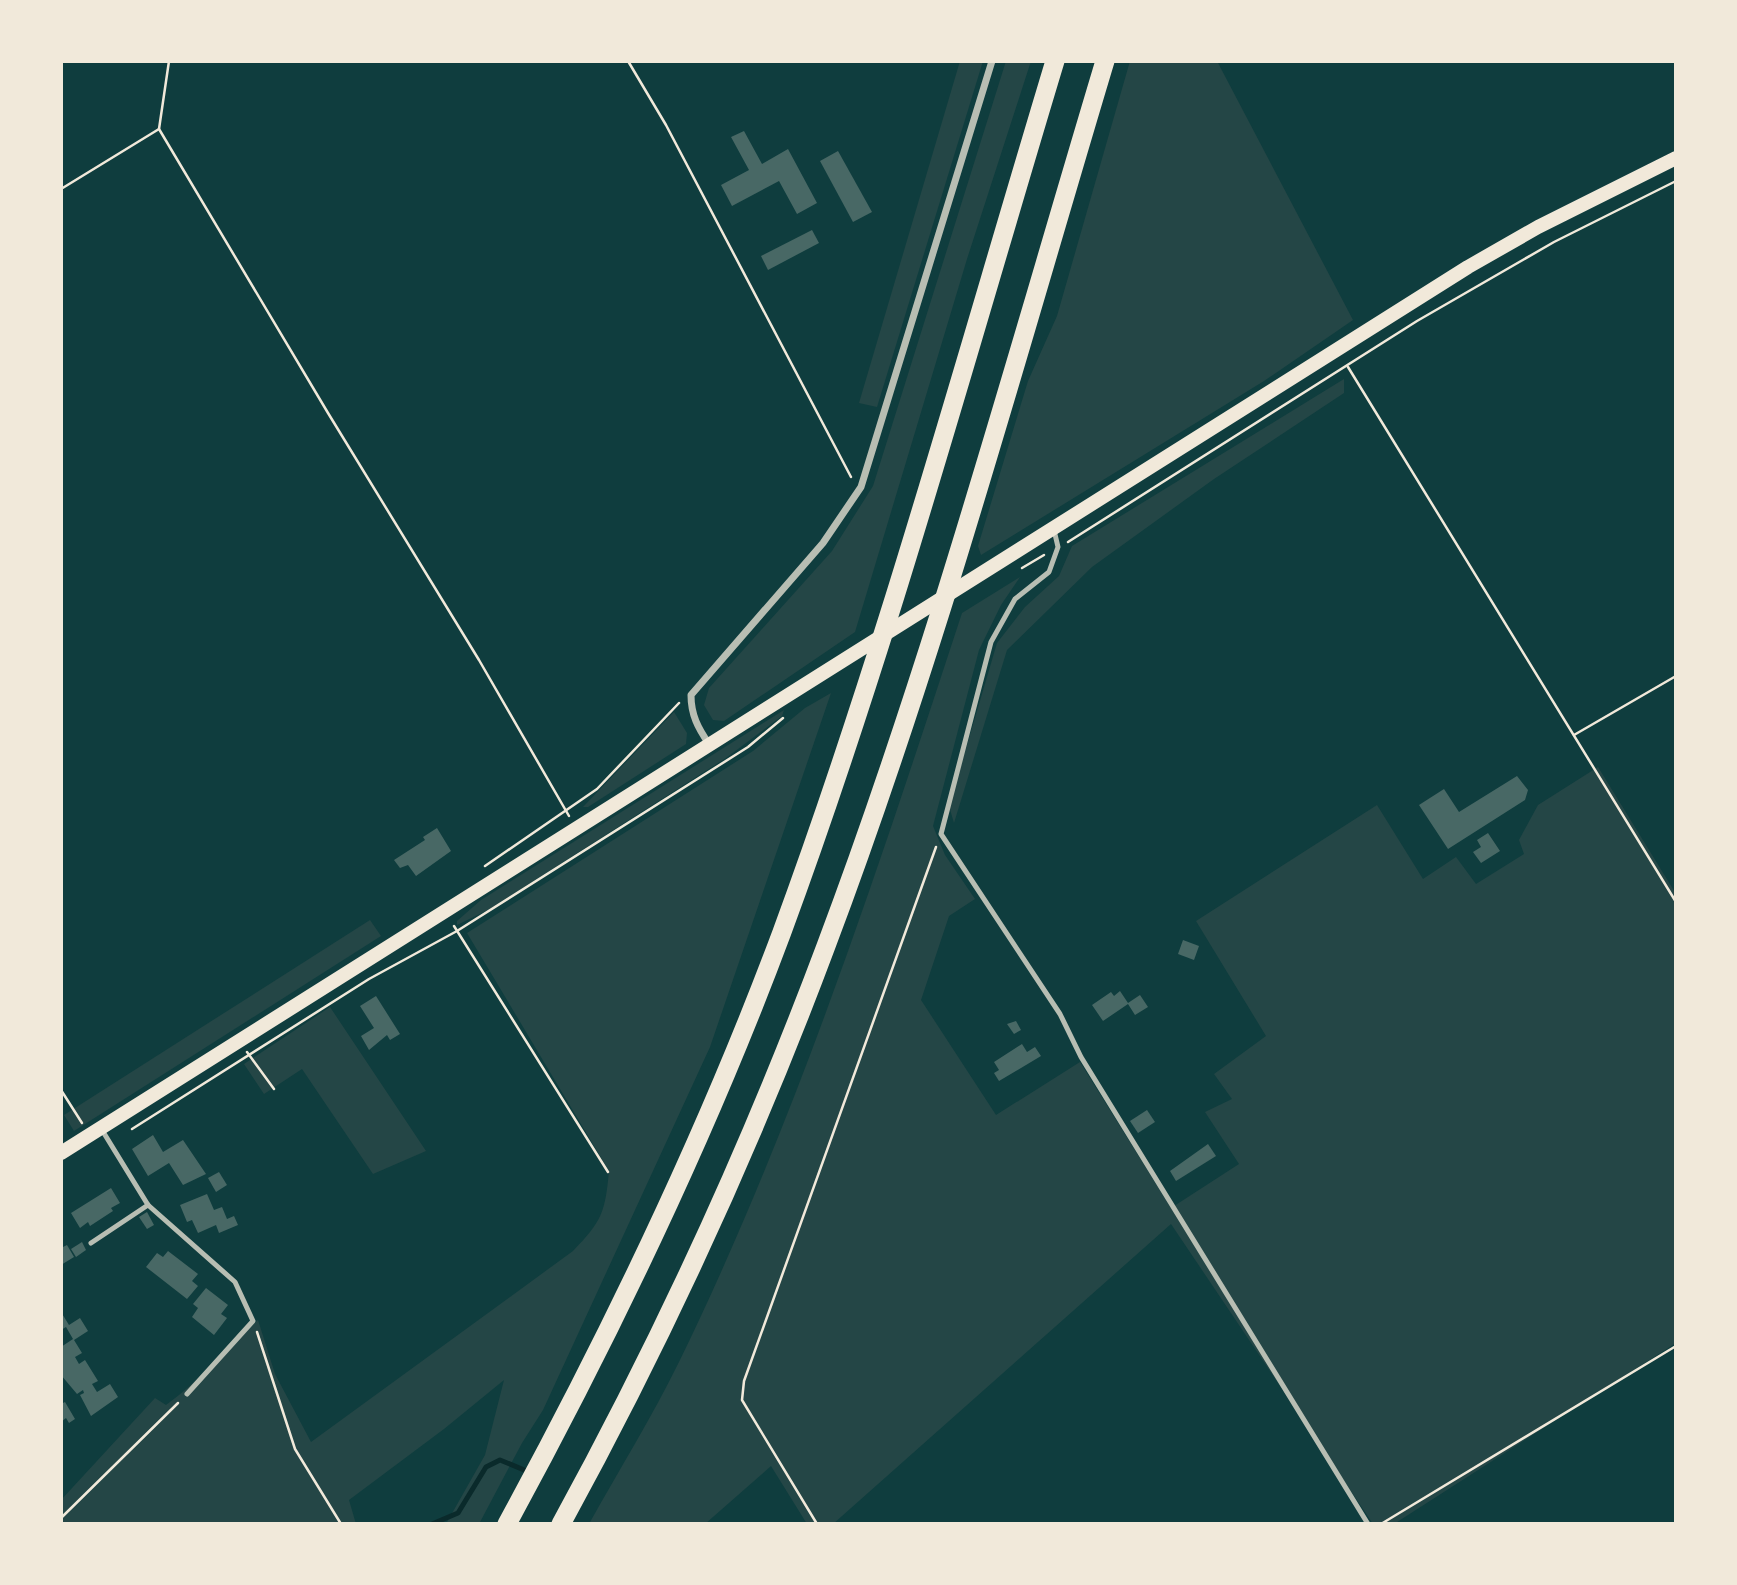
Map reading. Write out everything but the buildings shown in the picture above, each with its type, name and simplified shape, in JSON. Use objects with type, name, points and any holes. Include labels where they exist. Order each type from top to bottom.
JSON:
[{"type":"highway","points":[[507,1524],[621,1305],[671,1196],[781,934],[890,606],[1055,61]]},
{"type":"highway","points":[[561,1524],[655,1343],[712,1220],[827,945],[936,623],[1105,61]]},
{"type":"main road","points":[[61,1153],[1336,349],[1538,227],[1676,158]]},
{"type":"street","points":[[709,744],[697,726],[691,710],[691,695],[823,543],[861,487],[992,61]]},
{"type":"lane","points":[[1054,527],[1058,547],[1049,572],[1015,599],[991,642],[941,834],[1060,1014],[1082,1057],[1368,1524]]},
{"type":"lane","points":[[95,1132],[109,1142],[148,1205],[235,1282],[253,1321],[187,1394]]},
{"type":"lane","points":[[91,1243],[148,1205]]},
{"type":"path","points":[[169,61],[159,129],[479,660],[567,813]]},
{"type":"path","points":[[628,61],[672,136],[848,474],[861,487]]},
{"type":"path","points":[[61,188],[159,129]]},
{"type":"path","points":[[1011,575],[1417,321],[1554,242],[1676,181]]},
{"type":"path","points":[[1336,349],[1676,902]]},
{"type":"path","points":[[1574,735],[1676,676]]},
{"type":"path","points":[[472,893],[469,879],[567,813],[597,789],[673,706],[691,695]]},
{"type":"path","points":[[109,1142],[251,1057],[369,979],[457,931],[748,747],[785,717]]},
{"type":"path","points":[[817,1524],[741,1400],[744,1381],[941,834]]},
{"type":"path","points":[[446,910],[608,1172]]},
{"type":"path","points":[[240,1041],[274,1089]]},
{"type":"path","points":[[61,1090],[95,1132]]},
{"type":"path","points":[[253,1321],[295,1449],[341,1524]]},
{"type":"path","points":[[1381,1524],[1676,1346]]},
{"type":"path","points":[[61,1518],[187,1394]]},
{"type":"shaded area","points":[[960,61],[983,61],[877,407],[859,403]]},
{"type":"shaded area","points":[[1006,61],[1031,61],[967,259],[855,632],[724,721],[713,720],[704,705],[709,688],[832,551],[873,486]]},
{"type":"shaded area","points":[[1130,61],[1217,61],[1353,320],[1264,381],[981,555],[978,546],[1028,381],[1057,316]]},
{"type":"shaded area","points":[[1344,379],[1344,393],[1214,479],[1092,567],[1007,650],[954,823],[949,806],[997,643],[1025,607],[1059,576],[1072,546]]},
{"type":"shaded area","points":[[1020,577],[1001,605],[979,650],[933,826],[945,855],[975,899],[949,916],[921,1000],[996,1115],[1080,1062],[1171,1208],[1239,1164],[1205,1112],[1232,1099],[1214,1074],[1266,1036],[1196,921],[1377,805],[1423,879],[1456,857],[1476,884],[1524,854],[1519,840],[1538,805],[1598,767],[1676,894],[1676,1343],[1394,1524],[1373,1524],[1171,1224],[833,1524],[807,1524],[771,1466],[705,1524],[589,1524],[679,1362],[761,1179],[867,898],[962,613]]},
{"type":"shaded area","points":[[831,693],[710,1047],[543,1410],[522,1443],[479,1524],[446,1524],[485,1455],[504,1380],[349,1500],[356,1524],[61,1524],[61,1500],[155,1398],[166,1405],[202,1375],[258,1320],[275,1374],[311,1442],[583,1241],[600,1216],[606,1197],[609,1171],[467,933],[753,751],[805,708]]},
{"type":"shaded area","points":[[784,710],[782,716],[726,758],[488,910],[457,925],[457,921],[481,900]]},
{"type":"shaded area","points":[[674,712],[687,733],[686,744],[588,807],[583,807]]},
{"type":"shaded area","points":[[370,920],[381,936],[74,1131],[64,1115]]},
{"type":"shaded area","points":[[330,1007],[426,1151],[373,1174],[302,1069],[264,1094],[244,1064]]},
{"type":"waterway","points":[[432,1524],[458,1513],[486,1467],[500,1460],[529,1472]]}]
